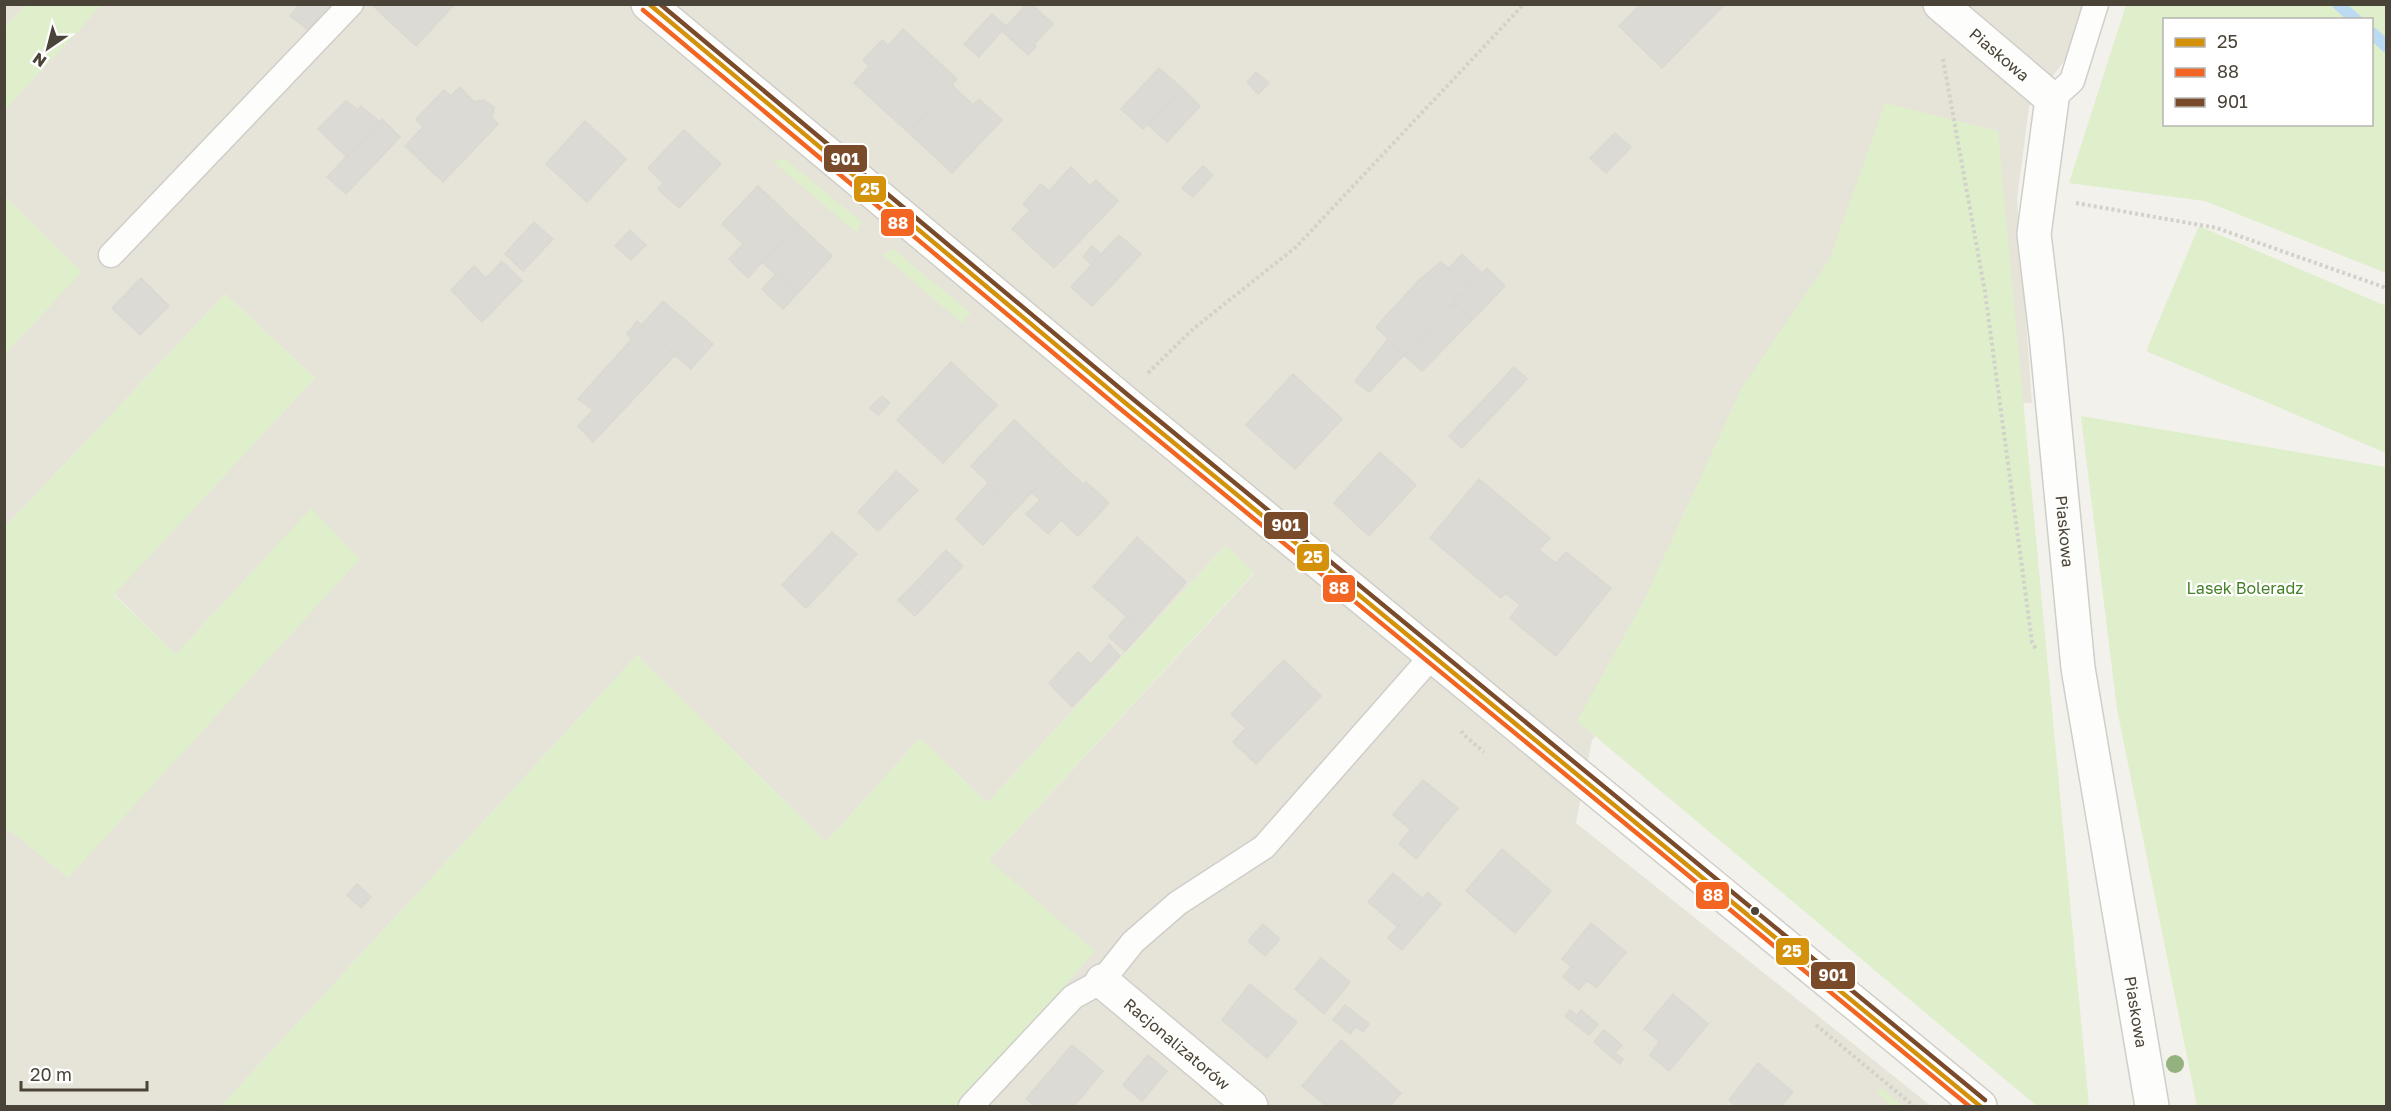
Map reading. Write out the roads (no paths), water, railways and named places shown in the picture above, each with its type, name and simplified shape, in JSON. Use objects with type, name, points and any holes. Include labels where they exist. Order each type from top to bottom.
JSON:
[{"type":"street","points":[[648,4],[1123,401],[1980,1107]]},
{"type":"street","name":"Piaskowa","points":[[1940,4],[2052,99],[2034,234],[2078,668],[2152,1107]]},
{"type":"street","name":"Racjonalizatorów","points":[[1102,981],[1251,1107]]},
{"type":"lane","points":[[111,255],[351,4]]},
{"type":"lane","points":[[2052,99],[2072,81],[2096,4]]},
{"type":"lane","points":[[971,1107],[1073,997],[1102,981],[1133,942],[1178,903],[1264,847],[1433,655]]},
{"type":"waterway","points":[[2338,4],[2354,18]]},
{"type":"waterway","points":[[2373,34],[2386,46]]},
{"type":"park label","name":"Lasek Boleradz","points":[[2245,588]]}]
